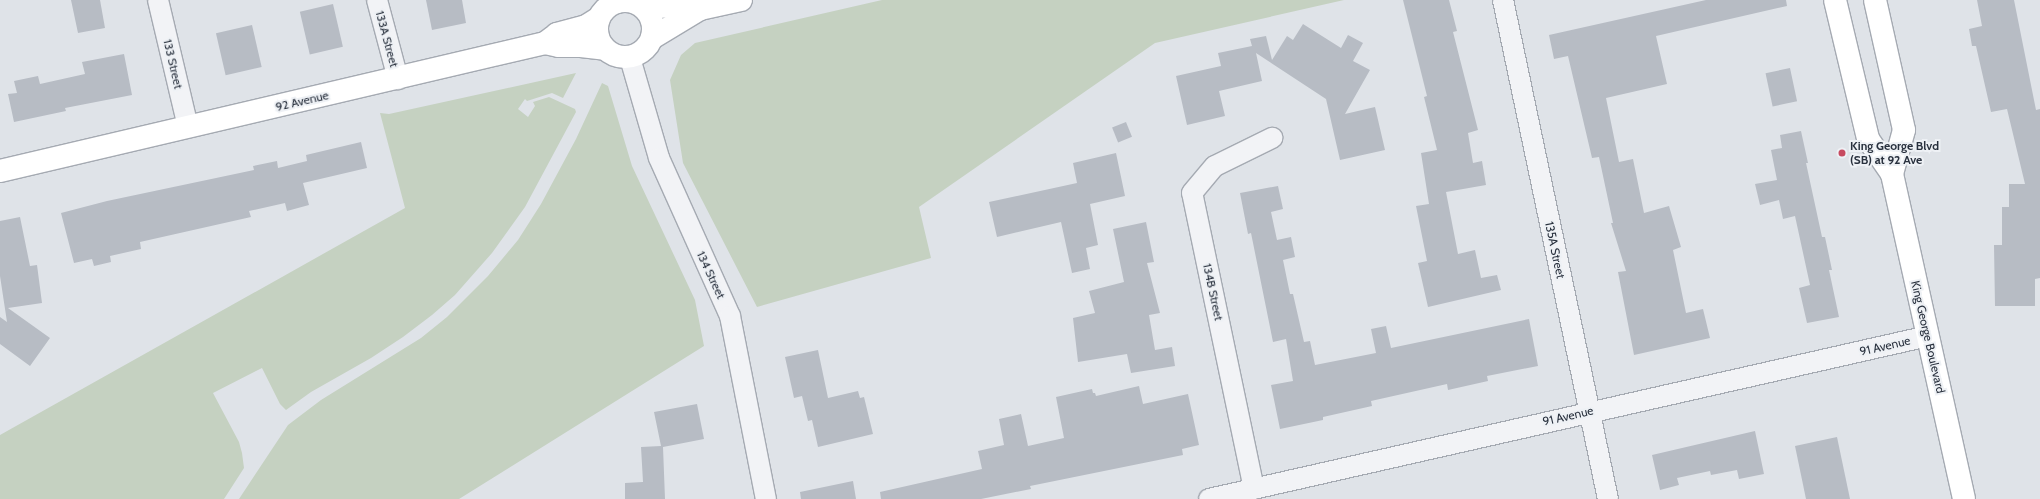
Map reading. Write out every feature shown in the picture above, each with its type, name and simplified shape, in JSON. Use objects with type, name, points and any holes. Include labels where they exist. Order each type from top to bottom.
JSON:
[{"type":"main road","points":[[652,38],[700,9],[741,0]]},
{"type":"main road","name":"King George Boulevard","points":[[1835,0],[1868,139],[1892,174],[1964,499]]},
{"type":"main road","name":"King George Boulevard","points":[[1875,0],[1904,130],[1892,174]]},
{"type":"main road","points":[[617,1],[628,1],[644,8],[648,12],[653,23],[652,38],[649,46],[641,54],[630,58],[619,58],[605,49],[597,36],[597,25],[599,18],[607,6],[617,1]]},
{"type":"main road","points":[[644,8],[686,5],[700,9]]},
{"type":"main road","points":[[545,43],[557,34],[586,26],[599,18]]},
{"type":"main road","name":"92 Avenue","points":[[0,171],[398,79],[545,43],[559,46],[581,46],[605,49]]},
{"type":"street","name":"133 Street","points":[[158,0],[188,127]]},
{"type":"street","name":"133A Street","points":[[377,0],[398,79]]},
{"type":"street","name":"135A Street","points":[[1503,0],[1608,499]]},
{"type":"street","name":"134 Street","points":[[630,58],[659,158],[730,316],[766,499]]},
{"type":"street","name":"134B Street","points":[[1254,489],[1192,193],[1215,166],[1272,138]]},
{"type":"street","name":"91 Avenue","points":[[1209,499],[1928,336]]},
{"type":"green space","points":[[882,0],[1344,0],[1155,43],[919,207],[931,258],[757,307],[683,163],[670,80],[681,55],[695,43]]},
{"type":"green space","points":[[576,73],[563,98],[552,93],[527,101],[525,99],[518,109],[528,117],[535,106],[533,102],[549,97],[575,109],[576,112],[525,207],[492,253],[455,295],[403,337],[371,358],[311,392],[286,410],[280,404],[262,368],[213,393],[239,442],[244,468],[224,499],[0,499],[0,435],[405,208],[380,113],[389,114]]},
{"type":"green space","points":[[602,83],[608,86],[632,166],[695,300],[704,346],[459,499],[239,499],[288,425],[321,400],[421,338],[447,317],[488,276],[518,240],[541,204],[576,139]]},
{"type":"building","points":[[71,0],[100,0],[105,28],[78,33]]},
{"type":"building","points":[[426,0],[462,0],[466,23],[432,30]]},
{"type":"building","points":[[1403,0],[1449,0],[1457,31],[1453,32],[1478,130],[1468,133],[1473,163],[1482,161],[1486,185],[1446,192],[1458,254],[1475,250],[1481,278],[1497,275],[1501,290],[1428,307],[1418,263],[1427,261],[1416,206],[1429,204],[1421,153],[1437,150],[1424,97],[1427,96]]},
{"type":"building","points":[[1706,0],[1786,0],[1787,6],[1656,36],[1667,84],[1606,98],[1619,162],[1633,159],[1644,213],[1669,206],[1681,247],[1673,250],[1686,313],[1703,309],[1710,338],[1634,355],[1618,272],[1626,271],[1611,223],[1613,223],[1599,157],[1592,158],[1568,56],[1554,59],[1549,35]]},
{"type":"building","points":[[1977,0],[2014,0],[2036,110],[2040,109],[2040,278],[2035,279],[2035,306],[1995,306],[1994,245],[2002,245],[2002,207],[2009,207],[2009,184],[2025,184],[2007,109],[1991,112],[1976,46],[1972,46],[1969,29],[1982,26]]},
{"type":"building","points":[[333,4],[343,47],[310,55],[300,12]]},
{"type":"building","points":[[1303,24],[1341,48],[1348,35],[1363,43],[1353,61],[1370,70],[1345,114],[1375,107],[1385,150],[1340,160],[1326,99],[1256,53],[1262,81],[1219,91],[1225,116],[1187,125],[1176,76],[1221,66],[1218,53],[1252,46],[1250,39],[1266,36],[1272,60],[1287,36],[1293,40]]},
{"type":"building","points":[[252,25],[262,67],[226,75],[216,33]]},
{"type":"building","points":[[124,54],[132,95],[65,108],[66,111],[14,122],[8,94],[17,93],[14,81],[38,76],[40,84],[85,74],[82,62]]},
{"type":"building","points":[[1790,68],[1797,101],[1773,106],[1766,73]]},
{"type":"building","points":[[1126,122],[1132,137],[1118,142],[1112,128]]},
{"type":"building","points":[[1801,131],[1808,163],[1806,163],[1822,237],[1825,237],[1832,270],[1829,270],[1839,317],[1807,323],[1799,288],[1810,285],[1795,216],[1783,219],[1779,200],[1760,205],[1755,184],[1777,180],[1771,150],[1782,148],[1780,135]]},
{"type":"building","points":[[361,142],[367,168],[303,183],[309,205],[287,211],[285,203],[249,211],[251,217],[140,242],[141,249],[110,256],[111,262],[94,266],[92,259],[74,263],[61,213],[107,201],[254,170],[253,166],[277,161],[278,168],[307,161],[306,155]]},
{"type":"building","points":[[1116,153],[1125,196],[1090,204],[1098,245],[1086,248],[1090,269],[1072,273],[1061,222],[997,237],[989,202],[1077,183],[1073,163]]},
{"type":"building","points":[[1278,186],[1283,209],[1271,212],[1277,240],[1291,237],[1295,257],[1283,260],[1290,294],[1293,294],[1304,342],[1310,341],[1315,365],[1376,353],[1371,329],[1386,326],[1391,348],[1529,319],[1538,366],[1487,376],[1488,381],[1448,390],[1447,384],[1371,401],[1372,406],[1323,417],[1323,420],[1280,429],[1271,385],[1293,381],[1286,339],[1273,342],[1251,233],[1248,234],[1240,193]]},
{"type":"building","points":[[20,217],[30,266],[37,265],[42,303],[8,308],[50,338],[30,366],[0,344],[0,317],[7,322],[0,276],[0,221]]},
{"type":"building","points":[[1146,222],[1154,262],[1147,263],[1160,313],[1149,315],[1155,350],[1172,347],[1175,366],[1131,373],[1127,354],[1078,362],[1073,318],[1095,313],[1089,291],[1124,282],[1113,229]]},
{"type":"building","points":[[818,350],[828,398],[858,391],[860,398],[864,397],[873,434],[818,447],[812,420],[808,421],[802,396],[794,398],[785,357]]},
{"type":"building","points":[[1139,386],[1143,404],[1188,394],[1199,445],[1182,449],[1183,455],[1030,486],[1031,489],[981,499],[881,499],[880,492],[982,469],[978,451],[1004,445],[999,419],[1021,414],[1028,446],[1064,438],[1056,397],[1092,389],[1096,396]]},
{"type":"building","points":[[697,404],[704,439],[663,447],[665,499],[625,499],[625,483],[643,482],[641,447],[661,446],[654,412]]},
{"type":"building","points":[[1755,431],[1764,474],[1739,479],[1737,470],[1711,475],[1710,471],[1677,478],[1679,485],[1660,490],[1652,455]]},
{"type":"building","points":[[1837,437],[1850,499],[1806,499],[1795,446]]},
{"type":"building","points":[[853,481],[856,499],[801,499],[800,492]]},
{"type":"place","name":"King George Blvd (SB) at 92 Ave","points":[[1842,153]]}]
